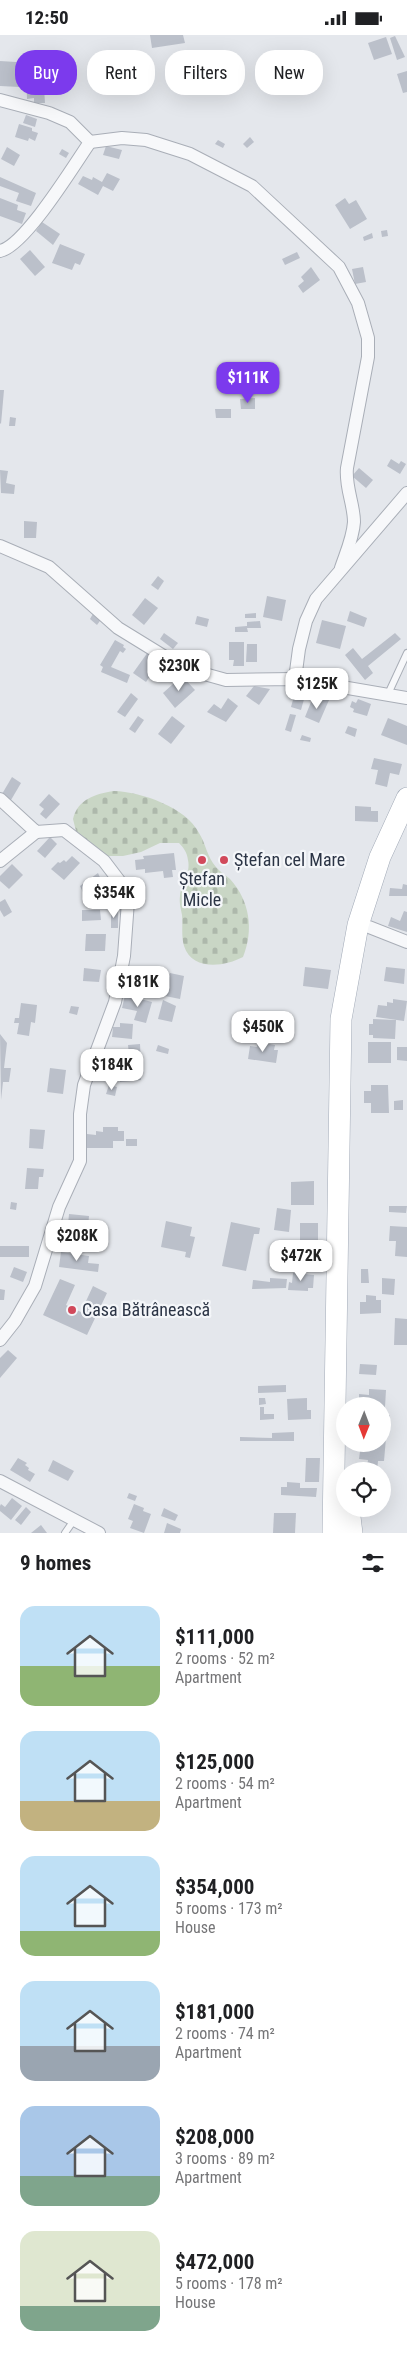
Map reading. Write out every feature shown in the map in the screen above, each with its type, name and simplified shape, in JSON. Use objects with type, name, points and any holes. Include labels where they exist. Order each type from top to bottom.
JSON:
[{"type":"main road","points":[[333,1533],[341,1019],[358,925],[380,857],[407,798]]},
{"type":"main road","points":[[348,1397],[351,1052],[356,988],[369,927],[391,861],[407,826]]},
{"type":"main road","points":[[350,1517],[352,1533]]},
{"type":"street","points":[[0,100],[49,113],[70,122],[90,142]]},
{"type":"street","points":[[0,251],[8,250],[24,236],[90,142],[122,137],[146,140],[190,154],[252,186],[295,223],[340,267],[358,303],[368,338],[368,357],[346,480],[354,521],[351,540],[341,568]]},
{"type":"street","points":[[295,679],[299,649],[306,621],[316,599],[341,568],[405,498]]},
{"type":"street","points":[[0,546],[49,567],[118,628],[183,668],[226,680],[295,679],[407,698]]},
{"type":"street","points":[[0,799],[36,833]]},
{"type":"street","points":[[0,861],[36,833],[64,830],[104,861],[123,886],[128,901],[124,956],[115,1002],[84,1085],[80,1114],[80,1161],[59,1207],[35,1286],[15,1321],[0,1340]]},
{"type":"street","points":[[369,927],[407,942]]},
{"type":"street","points":[[0,1481],[100,1533]]},
{"type":"lane","points":[[388,694],[407,653]]},
{"type":"lane","points":[[65,1533],[74,1520]]},
{"type":"green space","points":[[114,791],[137,794],[162,803],[174,809],[193,824],[213,863],[237,888],[246,906],[249,926],[243,957],[227,963],[209,965],[194,960],[188,954],[183,942],[180,899],[189,865],[188,857],[179,843],[160,843],[141,852],[123,856],[107,856],[82,838],[76,831],[73,819],[75,812],[83,802],[94,796]]},
{"type":"building","points":[[150,35],[183,35],[185,43],[152,48]]},
{"type":"building","points":[[395,36],[405,57],[397,60],[390,38]]},
{"type":"building","points":[[386,37],[392,54],[374,60],[368,43]]},
{"type":"building","points":[[0,61],[15,62],[15,87],[0,86]]},
{"type":"building","points":[[407,71],[407,92],[403,93],[397,74]]},
{"type":"building","points":[[27,95],[44,95],[45,103],[34,103],[34,98],[27,99]]},
{"type":"building","points":[[26,115],[37,119],[35,127],[23,123]]},
{"type":"building","points":[[19,124],[32,128],[32,131],[38,133],[35,141],[29,138],[28,141],[15,137]]},
{"type":"building","points":[[250,137],[254,142],[247,148],[243,144]]},
{"type":"building","points":[[218,140],[225,144],[223,148],[215,144]]},
{"type":"building","points":[[106,146],[122,150],[119,159],[103,155]]},
{"type":"building","points":[[7,147],[20,155],[14,166],[1,159]]},
{"type":"building","points":[[62,149],[69,153],[66,158],[59,154]]},
{"type":"building","points":[[107,173],[120,179],[113,191],[103,186],[98,195],[78,184],[83,176],[92,180],[93,177],[102,182]]},
{"type":"building","points":[[0,177],[36,193],[31,206],[16,201],[19,193],[0,186]]},
{"type":"building","points":[[0,198],[18,205],[17,210],[26,213],[22,224],[0,216]]},
{"type":"building","points":[[345,198],[349,204],[356,200],[367,219],[350,229],[335,205]]},
{"type":"building","points":[[42,222],[60,234],[53,245],[36,231]]},
{"type":"building","points":[[387,230],[388,236],[382,237],[381,231]]},
{"type":"building","points":[[372,233],[373,238],[364,241],[363,237]]},
{"type":"building","points":[[60,244],[85,254],[80,265],[75,263],[72,270],[52,263]]},
{"type":"building","points":[[30,250],[45,267],[35,276],[20,259]]},
{"type":"building","points":[[297,252],[300,258],[285,265],[282,259]]},
{"type":"building","points":[[311,267],[320,280],[303,293],[298,286],[304,281],[301,277]]},
{"type":"building","points":[[363,267],[366,282],[355,284],[352,269]]},
{"type":"building","points":[[0,390],[4,390],[1,424],[0,423]]},
{"type":"building","points":[[255,398],[255,409],[241,409],[240,399]]},
{"type":"building","points":[[215,409],[231,409],[231,418],[216,418]]},
{"type":"building","points":[[10,417],[16,418],[15,426],[9,426]]},
{"type":"building","points":[[391,459],[399,464],[401,461],[406,464],[400,474],[387,466]]},
{"type":"building","points":[[359,468],[373,480],[366,488],[352,476]]},
{"type":"building","points":[[0,470],[8,471],[6,483],[15,485],[14,494],[1,493]]},
{"type":"building","points":[[24,521],[37,522],[36,538],[24,538]]},
{"type":"building","points":[[158,576],[164,581],[158,590],[151,585]]},
{"type":"building","points":[[267,596],[286,600],[282,621],[263,617]]},
{"type":"building","points":[[145,598],[158,608],[144,625],[132,615]]},
{"type":"building","points":[[350,611],[367,618],[364,627],[347,621]]},
{"type":"building","points":[[94,612],[102,618],[97,625],[90,619]]},
{"type":"building","points":[[256,613],[256,618],[245,618],[245,614]]},
{"type":"building","points":[[197,616],[209,619],[207,627],[195,624]]},
{"type":"building","points":[[322,620],[346,626],[340,649],[316,643]]},
{"type":"building","points":[[260,621],[261,628],[247,628],[248,632],[235,632],[235,627],[247,626],[247,622]]},
{"type":"building","points":[[164,633],[178,643],[173,649],[160,639]]},
{"type":"building","points":[[395,633],[401,639],[368,666],[373,673],[365,680],[345,655],[353,648],[362,659]]},
{"type":"building","points":[[115,640],[124,645],[123,647],[126,649],[123,653],[120,651],[111,667],[130,675],[127,683],[101,672],[103,667],[100,665]]},
{"type":"building","points":[[229,642],[244,642],[244,666],[233,666],[234,660],[229,660]]},
{"type":"building","points":[[247,644],[257,644],[257,662],[246,662]]},
{"type":"building","points":[[148,652],[160,661],[146,682],[133,673]]},
{"type":"building","points":[[182,676],[195,690],[175,708],[163,693]]},
{"type":"building","points":[[254,686],[270,689],[259,705],[246,696]]},
{"type":"building","points":[[296,689],[306,692],[301,710],[291,707]]},
{"type":"building","points":[[131,693],[138,699],[125,717],[117,712]]},
{"type":"building","points":[[319,696],[329,700],[319,723],[305,717],[311,702],[315,704]]},
{"type":"building","points":[[228,698],[238,706],[226,722],[207,712],[214,704],[221,709]]},
{"type":"building","points":[[358,699],[371,704],[367,716],[353,712],[354,709],[350,707],[352,701],[356,703]]},
{"type":"building","points":[[290,714],[296,715],[291,732],[285,730]]},
{"type":"building","points":[[138,716],[144,720],[135,733],[129,729]]},
{"type":"building","points":[[172,716],[185,726],[171,744],[158,734]]},
{"type":"building","points":[[388,718],[407,726],[407,745],[381,735]]},
{"type":"building","points":[[348,726],[357,729],[355,737],[345,733]]},
{"type":"building","points":[[302,735],[311,738],[310,742],[300,740]]},
{"type":"building","points":[[374,758],[402,764],[399,775],[390,773],[387,787],[375,784],[378,770],[371,769]]},
{"type":"building","points":[[12,777],[21,783],[11,800],[2,794]]},
{"type":"building","points":[[49,794],[60,804],[46,819],[40,814],[44,809],[39,805]]},
{"type":"building","points":[[355,806],[371,807],[371,811],[378,811],[378,822],[355,821]]},
{"type":"building","points":[[50,837],[57,844],[45,858],[37,851]]},
{"type":"building","points":[[174,853],[176,870],[172,870],[173,877],[164,878],[163,871],[145,873],[145,869],[136,870],[135,860],[144,859],[143,856]]},
{"type":"building","points":[[72,856],[80,863],[64,880],[51,869],[58,862],[60,863],[64,860],[66,862]]},
{"type":"building","points":[[12,864],[23,875],[9,889],[0,881],[0,876]]},
{"type":"building","points":[[98,873],[102,882],[96,885],[100,893],[86,899],[80,886]]},
{"type":"building","points":[[403,884],[407,885],[407,896],[389,896],[390,888],[402,889]]},
{"type":"building","points":[[5,899],[12,912],[4,917],[0,910],[0,902]]},
{"type":"building","points":[[111,909],[118,909],[118,928],[111,928]]},
{"type":"building","points":[[82,910],[100,910],[101,920],[82,921]]},
{"type":"building","points":[[404,911],[407,912],[407,932],[388,926],[391,917],[400,921]]},
{"type":"building","points":[[86,934],[106,934],[105,951],[85,951]]},
{"type":"building","points":[[305,967],[331,970],[328,989],[303,986]]},
{"type":"building","points":[[386,967],[405,969],[404,984],[384,981]]},
{"type":"building","points":[[84,968],[101,970],[99,982],[83,981]]},
{"type":"building","points":[[170,973],[184,976],[180,999],[165,996]]},
{"type":"building","points":[[125,978],[150,984],[146,998],[122,992]]},
{"type":"building","points":[[125,995],[152,1002],[146,1023],[134,1020],[137,1011],[122,1008]]},
{"type":"building","points":[[393,999],[407,1001],[404,1021],[376,1017],[378,1005],[387,1006],[387,1002],[393,1003]]},
{"type":"building","points":[[163,1000],[176,1006],[172,1022],[158,1019]]},
{"type":"building","points":[[21,1003],[37,1005],[35,1023],[31,1022],[29,1036],[17,1034],[19,1023],[14,1023],[15,1018],[19,1018]]},
{"type":"building","points":[[71,1006],[79,1007],[77,1015],[69,1013]]},
{"type":"building","points":[[256,1013],[281,1016],[280,1028],[261,1029],[261,1026],[255,1025]]},
{"type":"building","points":[[373,1019],[396,1020],[395,1039],[373,1038],[373,1035],[369,1035],[369,1024],[373,1024]]},
{"type":"building","points":[[120,1023],[133,1024],[132,1039],[112,1037],[113,1027],[120,1027]]},
{"type":"building","points":[[0,1034],[7,1043],[4,1068],[11,1068],[9,1082],[3,1082],[1,1100]]},
{"type":"building","points":[[258,1042],[275,1045],[274,1050],[278,1050],[276,1063],[248,1059],[250,1046],[257,1047]]},
{"type":"building","points":[[368,1042],[391,1042],[391,1063],[368,1063]]},
{"type":"building","points":[[140,1044],[141,1063],[130,1064],[128,1045]]},
{"type":"building","points":[[158,1045],[169,1049],[168,1054],[156,1051]]},
{"type":"building","points":[[397,1047],[407,1047],[407,1061],[397,1060]]},
{"type":"building","points":[[140,1065],[141,1080],[120,1082],[118,1067]]},
{"type":"building","points":[[50,1068],[66,1070],[63,1094],[47,1092]]},
{"type":"building","points":[[109,1085],[117,1087],[115,1096],[106,1094]]},
{"type":"building","points":[[371,1085],[388,1085],[389,1113],[371,1113],[371,1103],[364,1103],[364,1091],[371,1091]]},
{"type":"building","points":[[403,1100],[403,1110],[394,1110],[394,1101]]},
{"type":"building","points":[[103,1127],[118,1127],[118,1131],[124,1131],[124,1141],[113,1141],[113,1148],[87,1148],[87,1134],[96,1135],[96,1131],[103,1132]]},
{"type":"building","points":[[30,1129],[45,1130],[43,1149],[29,1148]]},
{"type":"building","points":[[126,1139],[137,1139],[137,1146],[126,1146]]},
{"type":"building","points":[[27,1168],[44,1169],[43,1177],[39,1177],[38,1189],[25,1189]]},
{"type":"building","points":[[314,1181],[314,1205],[291,1205],[291,1182]]},
{"type":"building","points":[[11,1202],[17,1203],[16,1210],[10,1209]]},
{"type":"building","points":[[389,1206],[407,1206],[406,1213],[389,1212]]},
{"type":"building","points":[[277,1208],[291,1210],[289,1232],[274,1230]]},
{"type":"building","points":[[69,1214],[89,1216],[87,1238],[89,1238],[89,1246],[71,1245],[72,1237],[67,1236]]},
{"type":"building","points":[[166,1221],[192,1227],[190,1236],[195,1237],[190,1258],[185,1257],[186,1252],[161,1247]]},
{"type":"building","points":[[231,1222],[260,1228],[259,1234],[254,1234],[246,1271],[222,1266]]},
{"type":"building","points":[[300,1223],[318,1223],[318,1241],[300,1240]]},
{"type":"building","points":[[390,1226],[407,1227],[407,1257],[395,1256],[396,1241],[389,1241]]},
{"type":"building","points":[[0,1246],[29,1246],[29,1257],[0,1257]]},
{"type":"building","points":[[61,1252],[89,1256],[88,1263],[99,1264],[98,1272],[59,1267]]},
{"type":"building","points":[[14,1267],[27,1272],[23,1282],[10,1277]]},
{"type":"building","points":[[361,1269],[368,1269],[369,1283],[361,1283]]},
{"type":"building","points":[[293,1273],[314,1275],[313,1288],[308,1288],[308,1291],[288,1290],[289,1282],[292,1283]]},
{"type":"building","points":[[270,1278],[287,1279],[286,1288],[252,1289],[253,1280],[270,1282]]},
{"type":"building","points":[[382,1278],[395,1279],[394,1295],[382,1294]]},
{"type":"building","points":[[60,1279],[75,1285],[66,1305],[81,1312],[93,1286],[107,1293],[87,1335],[43,1315]]},
{"type":"building","points":[[0,1289],[5,1290],[4,1300],[0,1300]]},
{"type":"building","points":[[366,1295],[376,1296],[376,1300],[381,1300],[381,1313],[360,1314],[360,1302],[366,1302]]},
{"type":"building","points":[[395,1318],[407,1319],[407,1345],[394,1345]]},
{"type":"building","points":[[8,1350],[17,1358],[0,1378],[0,1358]]},
{"type":"building","points":[[360,1364],[377,1365],[376,1375],[359,1374]]},
{"type":"building","points":[[286,1385],[286,1392],[258,1393],[258,1386]]},
{"type":"building","points":[[369,1389],[386,1390],[386,1397],[359,1397],[359,1394],[369,1395]]},
{"type":"building","points":[[259,1398],[265,1398],[266,1404],[259,1405]]},
{"type":"building","points":[[307,1398],[307,1410],[311,1410],[311,1419],[288,1420],[287,1399]]},
{"type":"building","points":[[260,1407],[264,1407],[264,1414],[274,1414],[274,1419],[260,1420]]},
{"type":"building","points":[[294,1432],[294,1441],[240,1441],[240,1437],[272,1438],[272,1433]]},
{"type":"building","points":[[360,1453],[385,1453],[384,1461],[368,1462],[368,1460],[359,1459]]},
{"type":"building","points":[[18,1458],[27,1463],[25,1465],[29,1468],[28,1470],[35,1474],[30,1482],[10,1470]]},
{"type":"building","points":[[306,1458],[320,1458],[319,1482],[305,1482]]},
{"type":"building","points":[[53,1460],[74,1471],[68,1481],[48,1471]]},
{"type":"building","points":[[287,1482],[300,1483],[300,1488],[317,1488],[316,1497],[281,1495],[281,1487],[287,1487]]},
{"type":"building","points":[[129,1493],[137,1496],[135,1501],[127,1498]]},
{"type":"building","points":[[12,1498],[22,1506],[11,1520],[0,1511],[0,1506],[1,1504],[5,1507]]},
{"type":"building","points":[[134,1504],[144,1508],[143,1511],[151,1514],[144,1533],[130,1528],[133,1521],[128,1519]]},
{"type":"building","points":[[26,1507],[31,1512],[21,1525],[15,1520]]},
{"type":"building","points":[[164,1508],[178,1515],[175,1521],[161,1516]]},
{"type":"building","points":[[274,1513],[296,1513],[295,1533],[273,1533]]},
{"type":"building","points":[[167,1523],[181,1529],[180,1533],[164,1533]]},
{"type":"building","points":[[41,1525],[47,1533],[31,1533]]},
{"type":"place","name":"Ștefan Micle","points":[[202,860]]},
{"type":"place","name":"Ștefan cel Mare","points":[[224,860]]},
{"type":"place","name":"Casa Bătrânească","points":[[72,1310]]}]
